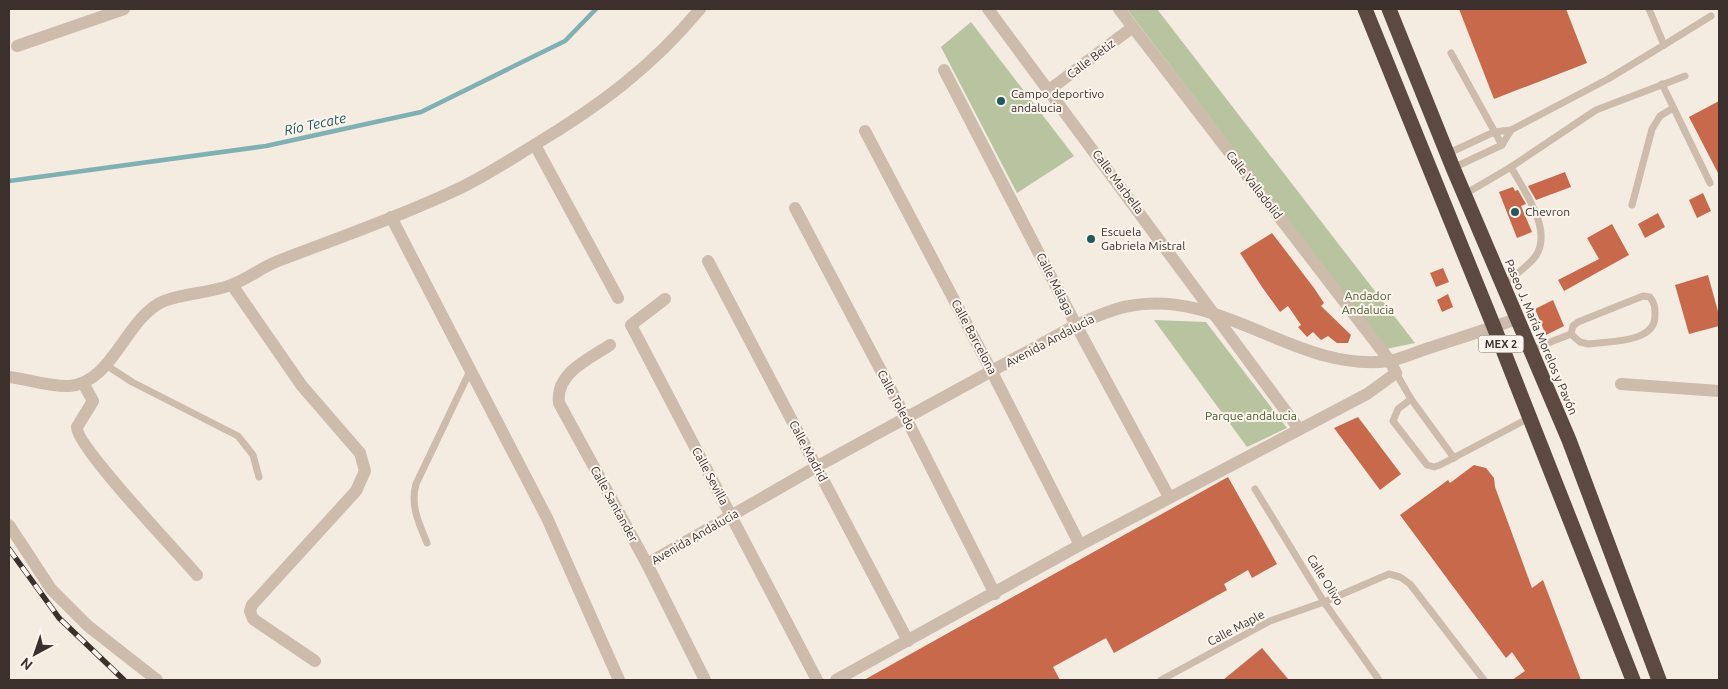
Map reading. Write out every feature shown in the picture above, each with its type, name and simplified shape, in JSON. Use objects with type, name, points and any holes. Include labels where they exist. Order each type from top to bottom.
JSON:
[{"type":"highway","name":"MEX 2","points":[[1365,9],[1494,327],[1633,680]]},
{"type":"highway","name":"Paseo J. María Morelos y Pavón","points":[[1389,9],[1464,195],[1569,440],[1659,680]]},
{"type":"highway","points":[[1623,654],[1623,680]]},
{"type":"street","points":[[16,46],[124,9]]},
{"type":"street","points":[[9,377],[53,385],[70,386],[83,383],[106,365],[153,307],[165,301],[232,285],[267,265],[457,190],[568,126],[627,83],[657,56],[700,9]]},
{"type":"street","name":"Calle Marbella","points":[[988,9],[1214,311],[1299,429]]},
{"type":"street","name":"Calle Valladolid","points":[[1119,9],[1390,361],[1396,373]]},
{"type":"street","name":"Calle Betiz","points":[[1049,90],[1133,27]]},
{"type":"street","name":"Calle Málaga","points":[[944,70],[1076,325],[1169,497]]},
{"type":"street","name":"Calle Barcelona","points":[[865,131],[992,372],[1080,545]]},
{"type":"street","points":[[535,145],[618,298]]},
{"type":"street","name":"Calle Toledo","points":[[795,208],[906,418],[995,594]]},
{"type":"street","points":[[392,217],[546,518],[619,680]]},
{"type":"street","name":"Calle Madrid","points":[[708,261],[908,641]]},
{"type":"street","points":[[232,285],[302,386],[360,453],[365,471],[356,491],[252,604],[250,612],[253,619],[315,661]]},
{"type":"street","name":"Calle Sevilla","points":[[666,299],[631,325],[817,680]]},
{"type":"street","name":"Avenida Andalucia","points":[[647,564],[816,467],[1076,325],[1108,311],[1130,305],[1181,304],[1214,311],[1294,346],[1339,357],[1390,361],[1516,319]]},
{"type":"street","name":"Calle Santander","points":[[610,345],[566,376],[559,392],[559,403],[647,564],[705,680]]},
{"type":"street","points":[[836,680],[1169,497],[1367,394],[1396,373]]},
{"type":"street","points":[[83,383],[93,401],[77,426],[79,435],[102,468],[197,575]]},
{"type":"street","points":[[1621,384],[1719,391]]},
{"type":"street","points":[[9,525],[51,589],[88,626],[156,680]]},
{"type":"lane","points":[[1649,9],[1664,45]]},
{"type":"lane","points":[[1450,161],[1494,132],[1511,130],[1608,79],[1711,16]]},
{"type":"lane","points":[[1451,53],[1502,145]]},
{"type":"lane","points":[[1464,195],[1511,167],[1596,110],[1685,76]]},
{"type":"lane","points":[[1662,84],[1710,183]]},
{"type":"lane","points":[[1632,205],[1652,129],[1660,116],[1673,108]]},
{"type":"lane","points":[[1450,161],[1502,145],[1511,130]]},
{"type":"lane","points":[[1502,285],[1534,258],[1542,243],[1540,227],[1511,167]]},
{"type":"lane","points":[[1643,296],[1650,297],[1655,304],[1655,323],[1650,331],[1642,336],[1588,344],[1580,342],[1571,334],[1573,326],[1578,322],[1643,296]]},
{"type":"lane","points":[[1530,350],[1571,334]]},
{"type":"lane","points":[[106,365],[132,382],[238,436],[253,455],[259,477]]},
{"type":"lane","points":[[427,543],[413,506],[413,494],[470,371]]},
{"type":"lane","points":[[1396,373],[1411,399],[1454,458]]},
{"type":"lane","points":[[1411,399],[1398,409],[1393,421],[1427,465],[1434,467],[1530,418]]},
{"type":"lane","name":"Calle Olivo","points":[[1255,489],[1324,602],[1379,680]]},
{"type":"lane","name":"Calle Maple","points":[[1161,680],[1270,621],[1324,602],[1383,575],[1400,577],[1410,584],[1484,680]]},
{"type":"green space","name":"Andador Andalucia","points":[[1127,9],[1157,9],[1415,343],[1386,349]]},
{"type":"green space","name":"Campo deportivo andalucia","points":[[971,22],[1074,156],[1017,193],[941,47]]},
{"type":"green space","name":"Parque andalucia","points":[[1154,320],[1206,322],[1287,428],[1247,447]]},
{"type":"building","points":[[1459,9],[1566,9],[1587,63],[1494,99]]},
{"type":"building","points":[[1719,101],[1719,175],[1689,117]]},
{"type":"building","name":"Chevron","points":[[1565,172],[1571,187],[1536,200],[1528,186]]},
{"type":"building","name":"Chevron","points":[[1513,187],[1515,191],[1518,190],[1526,204],[1521,206],[1532,232],[1517,238],[1499,192]]},
{"type":"building","points":[[1703,193],[1711,211],[1697,218],[1689,200]]},
{"type":"building","points":[[1658,213],[1665,227],[1645,238],[1638,224]]},
{"type":"building","points":[[1612,224],[1629,255],[1564,291],[1558,280],[1599,259],[1587,238]]},
{"type":"building","points":[[1272,233],[1314,288],[1324,303],[1321,306],[1351,335],[1348,343],[1337,343],[1328,336],[1321,340],[1313,332],[1307,337],[1298,327],[1301,325],[1288,306],[1280,312],[1262,287],[1240,253]]},
{"type":"building","points":[[1443,268],[1449,282],[1436,287],[1430,273]]},
{"type":"building","points":[[1708,275],[1719,315],[1719,326],[1689,334],[1675,285]]},
{"type":"building","points":[[1448,294],[1453,307],[1442,312],[1437,300]]},
{"type":"building","points":[[1553,300],[1564,326],[1546,335],[1535,309]]},
{"type":"building","points":[[1358,417],[1401,474],[1380,490],[1334,428]]},
{"type":"building","points":[[1474,465],[1486,468],[1494,478],[1495,487],[1532,588],[1543,580],[1581,680],[1512,680],[1525,671],[1512,652],[1506,658],[1400,515],[1448,480],[1450,483]]},
{"type":"building","points":[[1228,477],[1277,564],[1252,578],[1248,570],[1224,584],[1227,590],[1114,653],[1106,638],[1053,667],[1060,680],[864,680]]},
{"type":"building","points":[[1262,648],[1289,680],[1223,680]]},
{"type":"waterway","name":"Río Tecate","points":[[9,181],[266,146],[421,112],[565,41],[596,9]]},
{"type":"railway","points":[[9,549],[59,618],[124,680]]},
{"type":"place","name":"Campo deportivo andalucia","points":[[1001,101]]},
{"type":"place","name":"Chevron","points":[[1515,212]]},
{"type":"place","name":"Escuela Gabriela Mistral","points":[[1091,239]]}]
